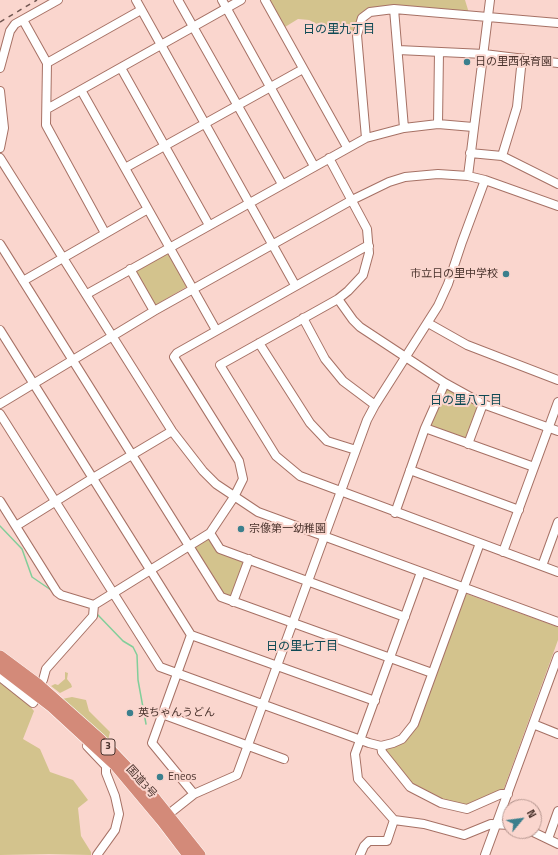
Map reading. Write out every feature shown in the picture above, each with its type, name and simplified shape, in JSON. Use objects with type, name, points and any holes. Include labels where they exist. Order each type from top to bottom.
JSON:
[{"type":"highway","name":"国道3号","points":[[0,656],[39,685],[100,739],[140,781],[165,817],[188,855]]},
{"type":"highway","name":"国道3号","points":[[0,667],[52,707],[115,765],[200,855]]},
{"type":"street","points":[[0,68],[1,57],[10,32],[15,24],[58,0]]},
{"type":"street","points":[[136,0],[295,285]]},
{"type":"street","points":[[178,0],[282,184]]},
{"type":"street","points":[[222,0],[314,166]]},
{"type":"street","points":[[47,109],[241,0]]},
{"type":"street","points":[[265,0],[347,147]]},
{"type":"street","points":[[468,176],[490,0]]},
{"type":"street","points":[[394,9],[404,128]]},
{"type":"street","points":[[366,138],[357,36],[362,18],[370,12],[394,9],[558,23]]},
{"type":"street","points":[[47,63],[141,10]]},
{"type":"street","points":[[23,20],[47,63],[46,125],[48,131],[104,233]]},
{"type":"street","points":[[398,50],[484,54],[557,63]]},
{"type":"street","points":[[438,124],[439,52]]},
{"type":"street","points":[[502,156],[517,107],[522,58]]},
{"type":"street","points":[[121,68],[209,225]]},
{"type":"street","points":[[125,168],[303,69]]},
{"type":"street","points":[[81,90],[216,330]]},
{"type":"street","points":[[0,91],[4,128],[0,148]]},
{"type":"street","points":[[87,294],[347,147],[366,138],[404,128],[438,124],[473,127]]},
{"type":"street","points":[[470,153],[502,156],[557,183]]},
{"type":"street","points":[[0,158],[172,430],[203,471],[234,497],[258,512],[558,622]]},
{"type":"street","points":[[329,158],[367,229],[369,253],[362,275],[348,291],[338,299],[220,365],[276,456],[300,476],[395,513],[558,572]]},
{"type":"street","points":[[0,404],[112,335],[272,244],[377,187],[406,177],[438,174],[468,176],[486,180],[558,206]]},
{"type":"street","points":[[165,817],[194,794],[237,775],[367,420],[375,405],[428,323],[448,284],[462,242],[486,180]]},
{"type":"street","points":[[23,281],[63,256],[148,209]]},
{"type":"street","points":[[0,244],[217,593],[221,597],[432,673]]},
{"type":"street","points":[[94,605],[210,532],[234,497],[242,479],[239,461],[174,357],[176,353],[365,246],[369,246]]},
{"type":"street","points":[[130,269],[154,311]]},
{"type":"street","points":[[338,299],[360,327],[445,383],[483,404],[558,431]]},
{"type":"street","points":[[303,318],[325,359],[343,381],[375,405]]},
{"type":"street","points":[[428,323],[467,345],[558,380]]},
{"type":"street","points":[[0,330],[191,634],[375,701]]},
{"type":"street","points":[[259,343],[310,423],[327,441],[356,450]]},
{"type":"street","points":[[395,513],[425,428],[445,383]]},
{"type":"street","points":[[503,552],[558,402]]},
{"type":"street","points":[[468,444],[483,404]]},
{"type":"street","points":[[0,414],[160,667],[381,746],[402,739],[410,730],[480,543]]},
{"type":"street","points":[[425,428],[534,467]]},
{"type":"street","points":[[16,526],[172,430]]},
{"type":"street","points":[[410,470],[518,510]]},
{"type":"street","points":[[0,501],[57,592],[61,595],[94,605]]},
{"type":"street","points":[[542,566],[558,522]]},
{"type":"street","points":[[210,532],[220,549],[405,617]]},
{"type":"street","points":[[233,602],[249,559]]},
{"type":"street","points":[[421,572],[355,754],[358,779],[394,820],[424,824],[464,835],[502,824]]},
{"type":"street","points":[[43,680],[46,669],[93,616],[94,605]]},
{"type":"street","points":[[191,634],[152,742],[194,794]]},
{"type":"street","points":[[511,799],[558,656]]},
{"type":"street","points":[[507,799],[535,725],[558,670]]},
{"type":"street","points":[[0,677],[33,703],[35,700]]},
{"type":"street","points":[[52,707],[58,718],[72,729],[106,766],[106,773],[115,796],[119,814],[118,822],[108,841],[97,855]]},
{"type":"street","points":[[162,714],[284,759]]},
{"type":"street","points":[[535,725],[558,734]]},
{"type":"street","points":[[381,746],[382,752],[410,787],[441,803],[467,809],[501,794],[508,794]]},
{"type":"street","points":[[548,839],[558,812]]},
{"type":"street","points":[[360,855],[364,846],[369,841],[387,841],[394,820]]},
{"type":"street","points":[[485,855],[502,826]]},
{"type":"street","points":[[490,855],[502,826]]},
{"type":"street","points":[[542,836],[558,844]]},
{"type":"shaded area","points":[[268,0],[465,0],[469,13],[370,10],[353,33],[327,29],[309,20],[298,19],[285,27]]},
{"type":"shaded area","points":[[167,252],[188,286],[154,306],[135,272]]},
{"type":"shaded area","points":[[447,388],[479,405],[466,440],[429,425],[445,389]]},
{"type":"shaded area","points":[[210,537],[219,552],[245,560],[233,596],[230,598],[222,595],[193,545]]},
{"type":"shaded area","points":[[464,593],[558,627],[558,640],[503,791],[466,807],[443,802],[412,786],[383,750],[404,740]]},
{"type":"shaded area","points":[[65,672],[68,673],[67,679],[72,687],[60,693],[51,686],[55,684],[58,685],[65,679]]},
{"type":"shaded area","points":[[0,682],[17,691],[34,711],[23,739],[40,749],[50,772],[73,780],[88,800],[78,808],[81,836],[91,852],[91,855],[0,855]]},
{"type":"shaded area","points":[[72,697],[86,700],[89,711],[110,732],[108,740],[62,699]]},
{"type":"waterway","points":[[0,526],[22,549],[32,577],[51,590]]},
{"type":"waterway","points":[[97,614],[123,641],[133,647],[137,655],[138,680],[146,724]]},
{"type":"railway","points":[[0,22],[37,0]]},
{"type":"place","name":"日の里西保育園","points":[[467,62]]},
{"type":"place","name":"市立日の里中学校","points":[[506,274]]},
{"type":"place","name":"宗像第一幼稚園","points":[[241,529]]},
{"type":"place","name":"英ちゃんうどん","points":[[130,713]]},
{"type":"place","name":"Eneos","points":[[160,777]]},
{"type":"district","name":"日の里九丁目","points":[[339,30]]},
{"type":"district","name":"日の里八丁目","points":[[466,401]]},
{"type":"district","name":"日の里七丁目","points":[[302,647]]}]
